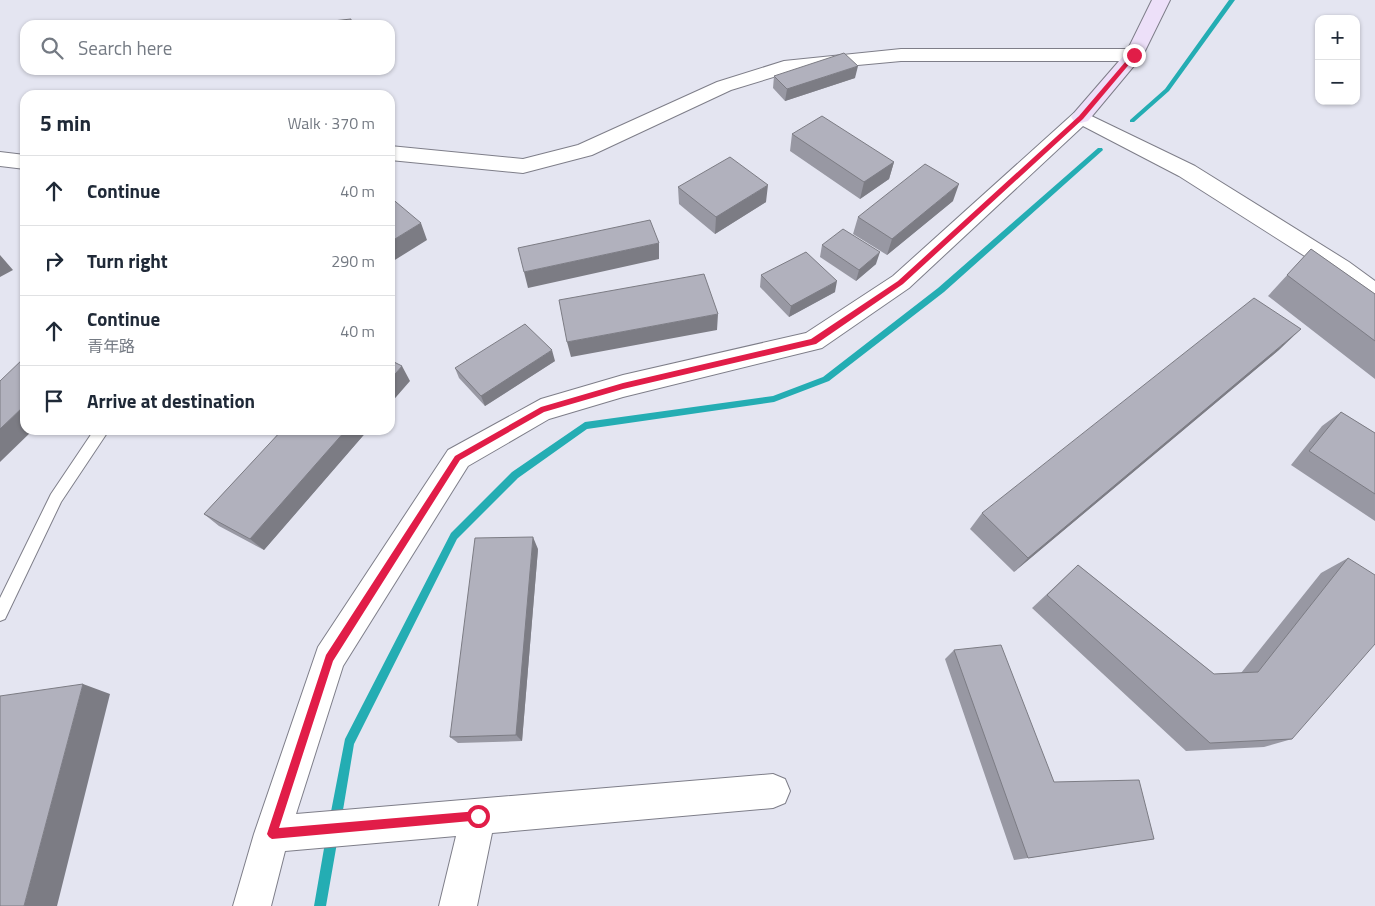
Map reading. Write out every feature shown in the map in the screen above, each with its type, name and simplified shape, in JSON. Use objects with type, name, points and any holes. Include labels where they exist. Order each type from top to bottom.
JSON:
[{"type":"street","points":[[252,906],[272,834],[329,658],[458,458],[541,410],[623,386],[813,342],[901,282],[1081,118],[1134,55],[1161,0]]},
{"type":"street","points":[[395,153],[523,166],[585,150],[724,86],[791,65],[901,55],[1134,55]]},
{"type":"street","points":[[1081,118],[1186,171],[1341,268],[1375,294]]},
{"type":"street","points":[[0,159],[20,161]]},
{"type":"street","points":[[272,834],[773,791]]},
{"type":"street","points":[[458,906],[478,816]]},
{"type":"lane","points":[[0,614],[56,498],[99,435]]},
{"type":"building","points":[[844,53],[858,66],[787,89],[774,76]]},
{"type":"building","points":[[822,116],[894,162],[864,182],[792,134]]},
{"type":"building","points":[[730,157],[768,185],[716,217],[678,187]]},
{"type":"building","points":[[925,164],[959,184],[892,239],[858,217]]},
{"type":"building","points":[[395,201],[421,223],[395,239]]},
{"type":"building","points":[[650,220],[659,243],[524,272],[518,248]]},
{"type":"building","points":[[843,229],[880,252],[859,270],[822,245]]},
{"type":"building","points":[[1311,249],[1375,294],[1375,341],[1287,275]]},
{"type":"building","points":[[806,252],[837,281],[791,306],[761,275]]},
{"type":"building","points":[[704,274],[718,314],[567,342],[559,300]]},
{"type":"building","points":[[1254,298],[1301,329],[1028,558],[982,513]]},
{"type":"building","points":[[525,324],[552,350],[481,396],[455,368]]},
{"type":"building","points":[[20,362],[20,410],[0,429],[0,381]]},
{"type":"building","points":[[395,362],[402,366],[395,374]]},
{"type":"building","points":[[1341,412],[1375,433],[1375,494],[1309,451]]},
{"type":"building","points":[[277,435],[342,435],[250,539],[204,514]]},
{"type":"building","points":[[533,537],[516,735],[450,737],[475,538]]},
{"type":"building","points":[[1348,558],[1375,575],[1375,644],[1292,739],[1210,743],[1047,595],[1078,565],[1214,674],[1258,672]]},
{"type":"building","points":[[1001,645],[1054,782],[1139,780],[1154,839],[1028,858],[954,650]]},
{"type":"building","points":[[83,684],[24,906],[0,906],[0,696]]},
{"type":"waterway","points":[[1132,121],[1167,90],[1232,0]]},
{"type":"waterway","points":[[335,822],[349,743],[454,536],[515,475],[585,426],[774,399],[826,379],[941,290],[1100,150]]},
{"type":"waterway","points":[[320,906],[332,837]]},
{"type":"route","points":[[478,816],[272,834],[329,658],[458,458],[541,410],[623,386],[813,342],[901,282],[1081,118],[1134,55]]}]
